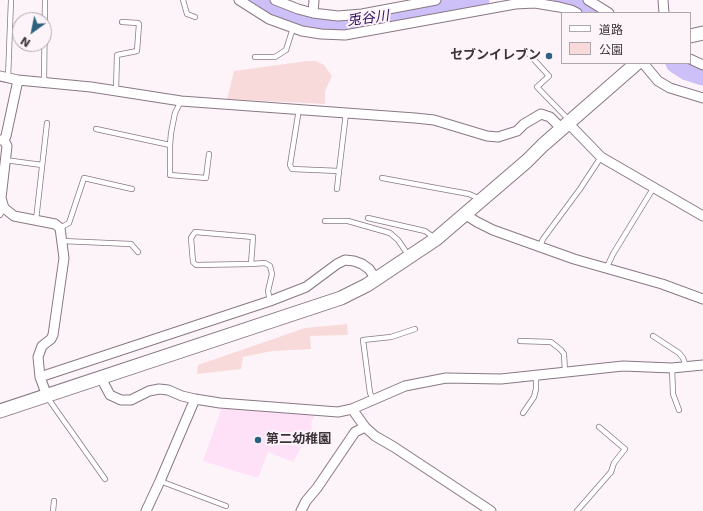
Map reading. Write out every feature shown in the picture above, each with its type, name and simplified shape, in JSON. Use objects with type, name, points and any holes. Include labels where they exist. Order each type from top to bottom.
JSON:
[{"type":"street","points":[[239,0],[269,19],[302,31],[321,34],[345,35],[515,4],[535,3],[559,7],[575,12]]},
{"type":"street","points":[[313,13],[314,0]]},
{"type":"street","points":[[278,1],[313,13],[338,16],[362,14],[436,0]]},
{"type":"street","points":[[588,0],[607,12]]},
{"type":"street","points":[[663,0],[664,12]]},
{"type":"street","points":[[691,36],[703,33]]},
{"type":"street","points":[[691,59],[703,65]]},
{"type":"street","points":[[0,411],[341,298],[376,279],[410,258],[466,215],[636,64]]},
{"type":"street","points":[[644,64],[658,81],[670,88],[703,98]]},
{"type":"street","points":[[4,78],[116,90],[181,101],[346,112],[434,120],[487,136],[498,137],[517,132],[524,124],[541,114],[567,124],[601,157],[703,216]]},
{"type":"street","points":[[18,80],[6,136],[2,140],[7,146],[1,198],[2,212],[14,216],[55,224],[60,228],[64,258],[53,335],[51,339],[42,346],[38,357],[40,377],[47,396]]},
{"type":"street","points":[[466,215],[493,230],[606,269],[625,273],[703,299]]},
{"type":"street","points":[[40,377],[270,301],[306,287],[337,264],[345,260],[362,264],[376,279]]},
{"type":"street","points":[[101,378],[110,395],[121,400],[130,400],[149,391],[159,389],[168,390],[182,396],[195,399],[220,403],[338,412],[352,409],[405,386],[446,378],[501,379],[623,366],[672,368],[703,365]]},
{"type":"street","points":[[146,511],[195,399]]},
{"type":"street","points":[[352,409],[365,427],[375,436],[491,511]]},
{"type":"street","points":[[301,511],[306,501],[317,488],[355,432],[365,427]]},
{"type":"lane","points":[[4,78],[11,0]]},
{"type":"lane","points":[[44,82],[45,0]]},
{"type":"lane","points":[[183,0],[187,14],[195,17]]},
{"type":"lane","points":[[116,90],[117,55],[137,51],[139,24],[122,22]]},
{"type":"lane","points":[[255,57],[275,57],[286,50],[293,28]]},
{"type":"lane","points":[[527,52],[549,76],[537,87],[567,124]]},
{"type":"lane","points":[[181,101],[175,113],[171,132],[170,175],[206,178],[209,154]]},
{"type":"lane","points":[[299,109],[290,165],[292,169],[339,171]]},
{"type":"lane","points":[[337,189],[346,112]]},
{"type":"lane","points":[[36,220],[47,123]]},
{"type":"lane","points":[[96,129],[170,145]]},
{"type":"lane","points":[[540,246],[543,239],[601,157]]},
{"type":"lane","points":[[5,160],[42,165]]},
{"type":"lane","points":[[60,228],[69,223],[84,178],[132,188]]},
{"type":"lane","points":[[382,178],[469,194],[482,200]]},
{"type":"lane","points":[[606,269],[613,254],[654,187]]},
{"type":"lane","points":[[368,218],[425,231],[436,239]]},
{"type":"lane","points":[[325,221],[348,221],[390,233],[398,240],[410,258]]},
{"type":"lane","points":[[251,264],[253,237],[195,232],[191,238],[193,262],[196,265],[251,264],[265,263],[270,266],[272,274],[268,291],[270,301]]},
{"type":"lane","points":[[62,241],[131,244],[138,252]]},
{"type":"lane","points":[[373,399],[370,393],[363,340],[391,337],[415,329]]},
{"type":"lane","points":[[653,336],[679,352],[686,366]]},
{"type":"lane","points":[[520,341],[551,342],[564,354],[565,372]]},
{"type":"lane","points":[[672,368],[673,394],[679,410]]},
{"type":"lane","points":[[523,413],[534,397],[536,389],[536,376]]},
{"type":"lane","points":[[47,396],[105,479]]},
{"type":"lane","points":[[577,511],[612,472],[614,463],[625,449],[599,427]]},
{"type":"lane","points":[[160,481],[226,506]]},
{"type":"lane","points":[[53,511],[54,501]]},
{"type":"shaded area","name":"第二幼稚園","points":[[222,407],[315,414],[311,424],[312,429],[293,462],[268,452],[258,478],[203,461]]},
{"type":"green space","points":[[316,61],[324,65],[332,76],[325,91],[325,104],[227,99],[234,71]]},
{"type":"green space","points":[[347,324],[348,335],[310,336],[311,349],[272,351],[243,357],[241,369],[197,374],[198,365],[305,328]]},
{"type":"waterway","name":"兎谷川","points":[[259,0],[285,15],[331,23],[371,20],[428,11],[479,0]]},
{"type":"waterway","name":"兎谷川","points":[[564,0],[590,12]]},
{"type":"waterway","name":"兎谷川","points":[[678,64],[687,70],[703,75]]},
{"type":"place","name":"セブンイレブン","points":[[549,56]]},
{"type":"place","name":"第二幼稚園","points":[[258,440]]}]
